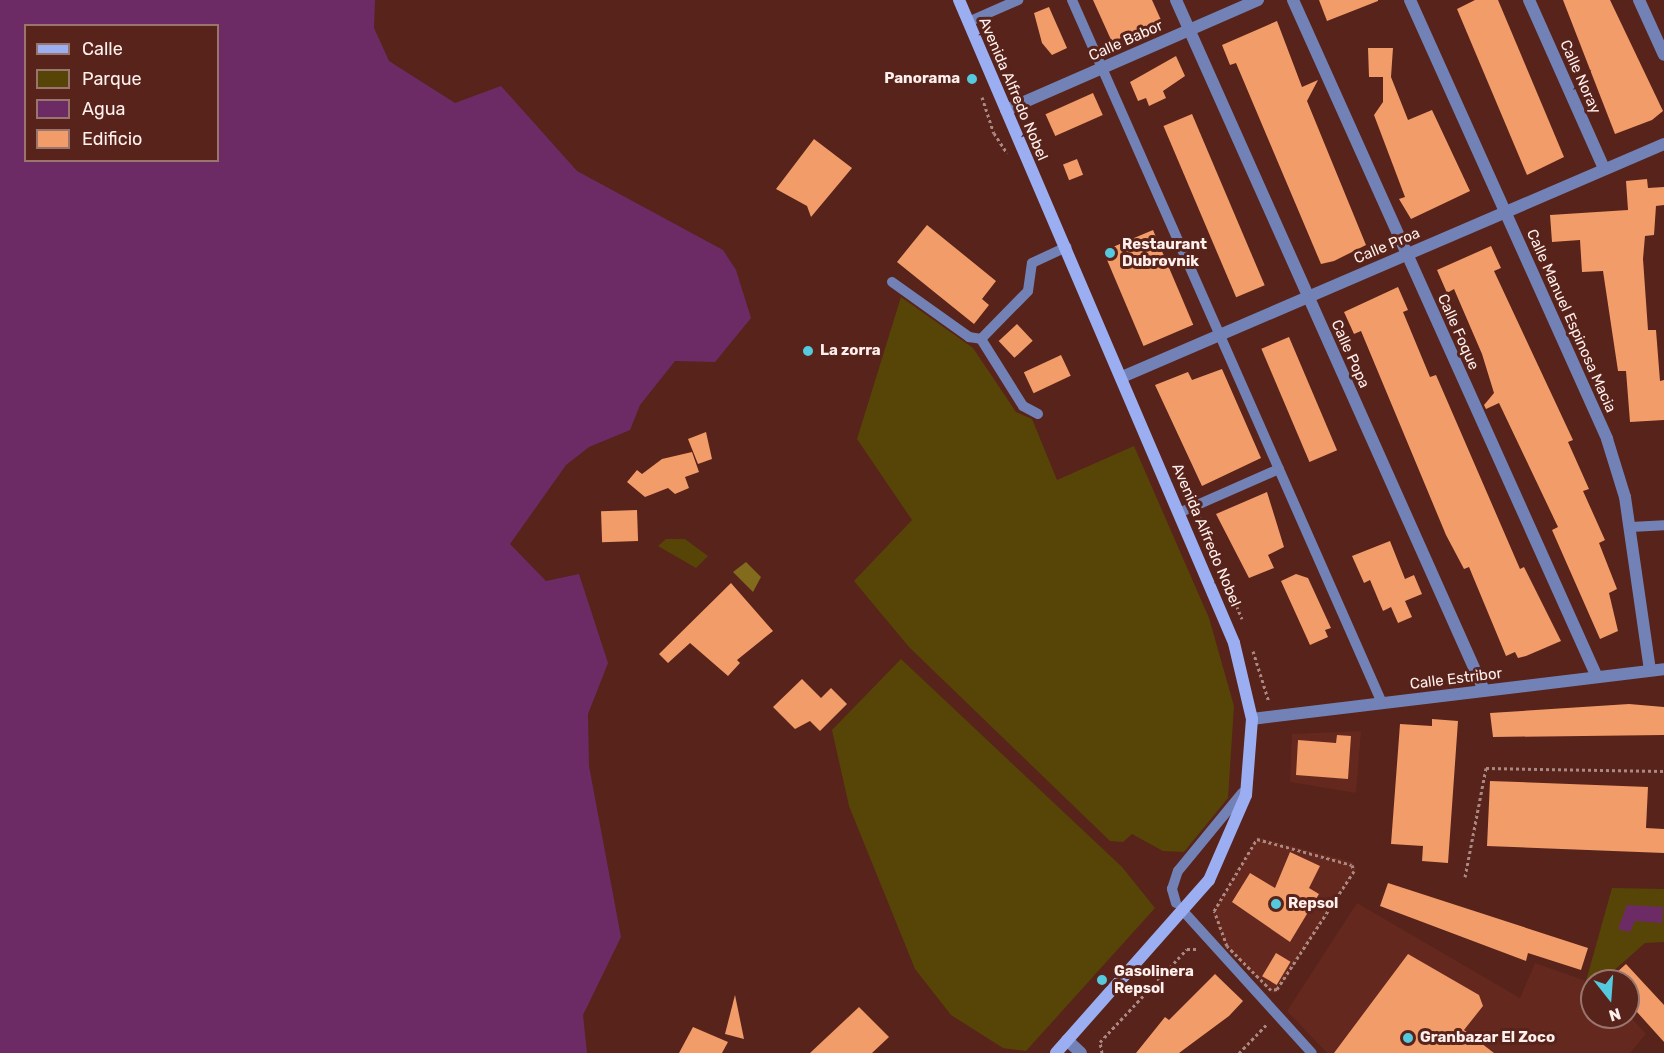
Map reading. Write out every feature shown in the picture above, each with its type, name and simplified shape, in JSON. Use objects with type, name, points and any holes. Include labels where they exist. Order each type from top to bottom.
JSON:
[{"type":"main road","name":"Avenida Alfredo Nobel","points":[[959,0],[1181,512],[1234,643],[1252,719],[1249,780],[1227,850],[1056,1053]]},
{"type":"street","name":"Calle Popa","points":[[1176,0],[1484,690]]},
{"type":"street","name":"Calle Babor","points":[[1006,110],[1258,0]]},
{"type":"street","name":"Calle Foque","points":[[1293,0],[1597,677]]},
{"type":"street","name":"Calle Manuel Espinosa Macia","points":[[1410,0],[1606,439],[1630,527],[1650,670]]},
{"type":"street","name":"Calle Noray","points":[[1529,0],[1603,166]]},
{"type":"street","points":[[1639,0],[1664,55]]},
{"type":"street","name":"Calle Proa","points":[[1122,376],[1506,211],[1603,166],[1664,144]]},
{"type":"street","name":"Calle Estribor","points":[[1252,719],[1664,669]]},
{"type":"street","points":[[1068,1040],[1081,1053]]},
{"type":"lane","points":[[968,22],[1018,0]]},
{"type":"lane","points":[[1072,0],[1382,703]]},
{"type":"lane","points":[[981,339],[1028,291],[1032,263],[1066,247]]},
{"type":"lane","points":[[892,282],[969,337],[981,339],[1023,406],[1038,414]]},
{"type":"lane","points":[[1181,512],[1279,469]]},
{"type":"lane","points":[[1630,527],[1664,525]]},
{"type":"lane","points":[[1249,780],[1235,805],[1178,871],[1172,889],[1180,908],[1312,1053]]},
{"type":"path","points":[[1465,878],[1486,768],[1664,771]]},
{"type":"path","points":[[1257,839],[1352,865],[1354,871],[1277,989],[1271,990],[1227,946],[1214,911],[1257,839]]},
{"type":"path","points":[[1102,1053],[1100,1042],[1187,949],[1203,949]]},
{"type":"path","points":[[1266,1016],[1278,1029]]},
{"type":"path","points":[[1239,1053],[1271,1021]]},
{"type":"shaded area","points":[[746,562],[761,577],[753,592],[733,572]]},
{"type":"shaded area","points":[[1361,731],[1356,793],[1290,782],[1292,734]]},
{"type":"shaded area","points":[[1257,837],[1353,862],[1356,870],[1278,992],[1271,993],[1225,947],[1213,911]]},
{"type":"shaded area","points":[[1357,903],[1520,998],[1535,963],[1580,979],[1580,1029],[1640,1027],[1646,1034],[1630,1053],[1327,1053],[1287,1011]]},
{"type":"green space","points":[[901,297],[973,348],[1016,412],[1032,419],[1057,480],[1134,446],[1209,618],[1234,706],[1228,798],[1184,852],[1163,851],[1132,834],[1123,842],[1110,841],[909,647],[854,581],[912,520],[857,439]]},
{"type":"green space","points":[[666,539],[685,539],[708,556],[696,568],[658,546]]},
{"type":"green space","points":[[901,659],[1122,867],[1155,908],[1026,1051],[1003,1048],[951,1015],[915,969],[849,806],[832,730]]},
{"type":"green space","points":[[1612,888],[1664,889],[1664,942],[1645,943],[1616,969],[1589,969]]},
{"type":"water","points":[[0,0],[375,0],[374,28],[389,61],[455,103],[501,86],[577,171],[723,250],[736,270],[751,318],[715,362],[675,361],[640,405],[630,430],[589,447],[566,465],[510,544],[546,581],[579,574],[608,663],[588,714],[589,766],[621,937],[583,1015],[587,1053],[0,1053]]},
{"type":"water","points":[[1627,905],[1663,907],[1662,923],[1635,921],[1630,932],[1618,929]]},
{"type":"building","points":[[1093,0],[1152,0],[1161,20],[1112,42]]},
{"type":"building","points":[[1319,0],[1378,0],[1378,1],[1327,21]]},
{"type":"building","points":[[1475,0],[1498,0],[1564,157],[1527,175],[1457,9]]},
{"type":"building","points":[[1563,0],[1610,0],[1663,111],[1652,120],[1615,134]]},
{"type":"building","points":[[1049,7],[1067,48],[1052,55],[1042,43],[1034,13]]},
{"type":"building","points":[[1277,21],[1302,87],[1318,80],[1307,101],[1366,245],[1334,261],[1321,264],[1236,63],[1230,65],[1222,45]]},
{"type":"building","points":[[1368,48],[1393,48],[1391,77],[1408,120],[1432,110],[1470,191],[1411,219],[1399,199],[1405,197],[1374,115],[1383,102],[1383,77],[1369,77]]},
{"type":"building","points":[[1176,56],[1185,76],[1163,91],[1166,98],[1149,106],[1146,98],[1138,101],[1130,82]]},
{"type":"building","points":[[1093,93],[1103,115],[1055,136],[1045,114]]},
{"type":"building","points":[[1192,114],[1265,285],[1236,297],[1163,126]]},
{"type":"building","points":[[814,139],[852,168],[811,217],[807,206],[776,189]]},
{"type":"building","points":[[1077,159],[1083,175],[1069,180],[1063,164]]},
{"type":"building","points":[[1647,179],[1648,188],[1664,187],[1664,205],[1656,206],[1654,235],[1645,236],[1643,259],[1648,330],[1656,330],[1660,381],[1664,380],[1664,420],[1630,422],[1626,371],[1618,371],[1603,271],[1582,272],[1580,240],[1552,242],[1550,215],[1628,210],[1626,181]]},
{"type":"building","points":[[927,225],[996,281],[982,299],[989,305],[974,324],[897,262]]},
{"type":"building","points":[[1153,230],[1193,325],[1144,346],[1103,251]]},
{"type":"building","points":[[1491,246],[1501,268],[1494,271],[1573,440],[1568,442],[1589,489],[1583,491],[1605,540],[1599,543],[1617,589],[1609,593],[1618,631],[1600,639],[1552,530],[1558,527],[1499,403],[1486,409],[1484,405],[1494,393],[1482,354],[1454,289],[1447,293],[1437,270]]},
{"type":"building","points":[[1398,287],[1408,310],[1403,312],[1430,377],[1436,375],[1520,569],[1524,567],[1561,641],[1526,656],[1518,658],[1515,652],[1506,656],[1469,567],[1464,569],[1446,535],[1361,331],[1354,334],[1344,312]]},
{"type":"building","points":[[1017,324],[1033,341],[1014,358],[999,341]]},
{"type":"building","points":[[1289,337],[1337,450],[1309,462],[1261,349]]},
{"type":"building","points":[[1061,355],[1071,376],[1034,393],[1024,372]]},
{"type":"building","points":[[1222,369],[1261,458],[1202,486],[1155,385],[1188,372],[1192,380]]},
{"type":"building","points":[[706,432],[712,459],[698,464],[688,439]]},
{"type":"building","points":[[692,452],[699,472],[685,477],[689,488],[675,494],[668,488],[645,497],[627,482],[637,470],[642,474],[662,459]]},
{"type":"building","points":[[1267,492],[1284,547],[1268,555],[1274,568],[1249,578],[1216,514]]},
{"type":"building","points":[[637,510],[638,541],[602,542],[601,511]]},
{"type":"building","points":[[1390,541],[1405,579],[1414,575],[1422,594],[1405,601],[1412,617],[1398,623],[1391,607],[1383,611],[1370,580],[1364,583],[1352,556]]},
{"type":"building","points":[[1296,574],[1308,578],[1331,628],[1325,630],[1328,637],[1310,645],[1281,581]]},
{"type":"building","points":[[731,583],[773,631],[737,660],[740,663],[728,676],[690,643],[668,663],[659,654]]},
{"type":"building","points":[[802,679],[821,698],[831,688],[847,704],[820,731],[810,721],[795,729],[773,707]]},
{"type":"building","points":[[1629,704],[1664,707],[1664,735],[1493,737],[1490,713]]},
{"type":"building","points":[[1432,719],[1458,721],[1448,863],[1422,861],[1423,846],[1391,844],[1400,724],[1432,726]]},
{"type":"building","points":[[1337,735],[1351,736],[1348,779],[1296,775],[1298,740],[1336,743]]},
{"type":"building","points":[[1490,781],[1648,787],[1646,828],[1664,829],[1664,853],[1487,846]]},
{"type":"building","points":[[1290,852],[1320,866],[1309,888],[1319,894],[1290,942],[1232,902],[1250,873],[1275,888]]},
{"type":"building","points":[[1388,883],[1588,948],[1580,970],[1528,953],[1526,961],[1380,906]]},
{"type":"building","points":[[1276,953],[1291,962],[1277,985],[1262,976]]},
{"type":"building","points":[[1408,954],[1479,995],[1483,1006],[1464,1030],[1494,1053],[1334,1053]]},
{"type":"building","points":[[1626,964],[1631,969],[1620,969]]},
{"type":"building","points":[[1215,974],[1243,1001],[1229,1016],[1179,1053],[1136,1053],[1165,1017],[1169,1020]]},
{"type":"building","points":[[1640,979],[1664,1005],[1664,1042],[1640,1015]]},
{"type":"building","points":[[735,995],[744,1039],[725,1034]]},
{"type":"building","points":[[859,1007],[889,1037],[872,1053],[810,1053]]},
{"type":"building","points":[[693,1027],[728,1042],[722,1053],[679,1053]]},
{"type":"place","name":"Panorama","points":[[972,79]]},
{"type":"place","name":"Restaurant Dubrovnik","points":[[1110,253]]},
{"type":"place","name":"La zorra","points":[[808,351]]},
{"type":"place","name":"Repsol","points":[[1276,904]]},
{"type":"place","name":"Gasolinera Repsol","points":[[1102,980]]},
{"type":"place","name":"Granbazar El Zoco","points":[[1408,1038]]}]
